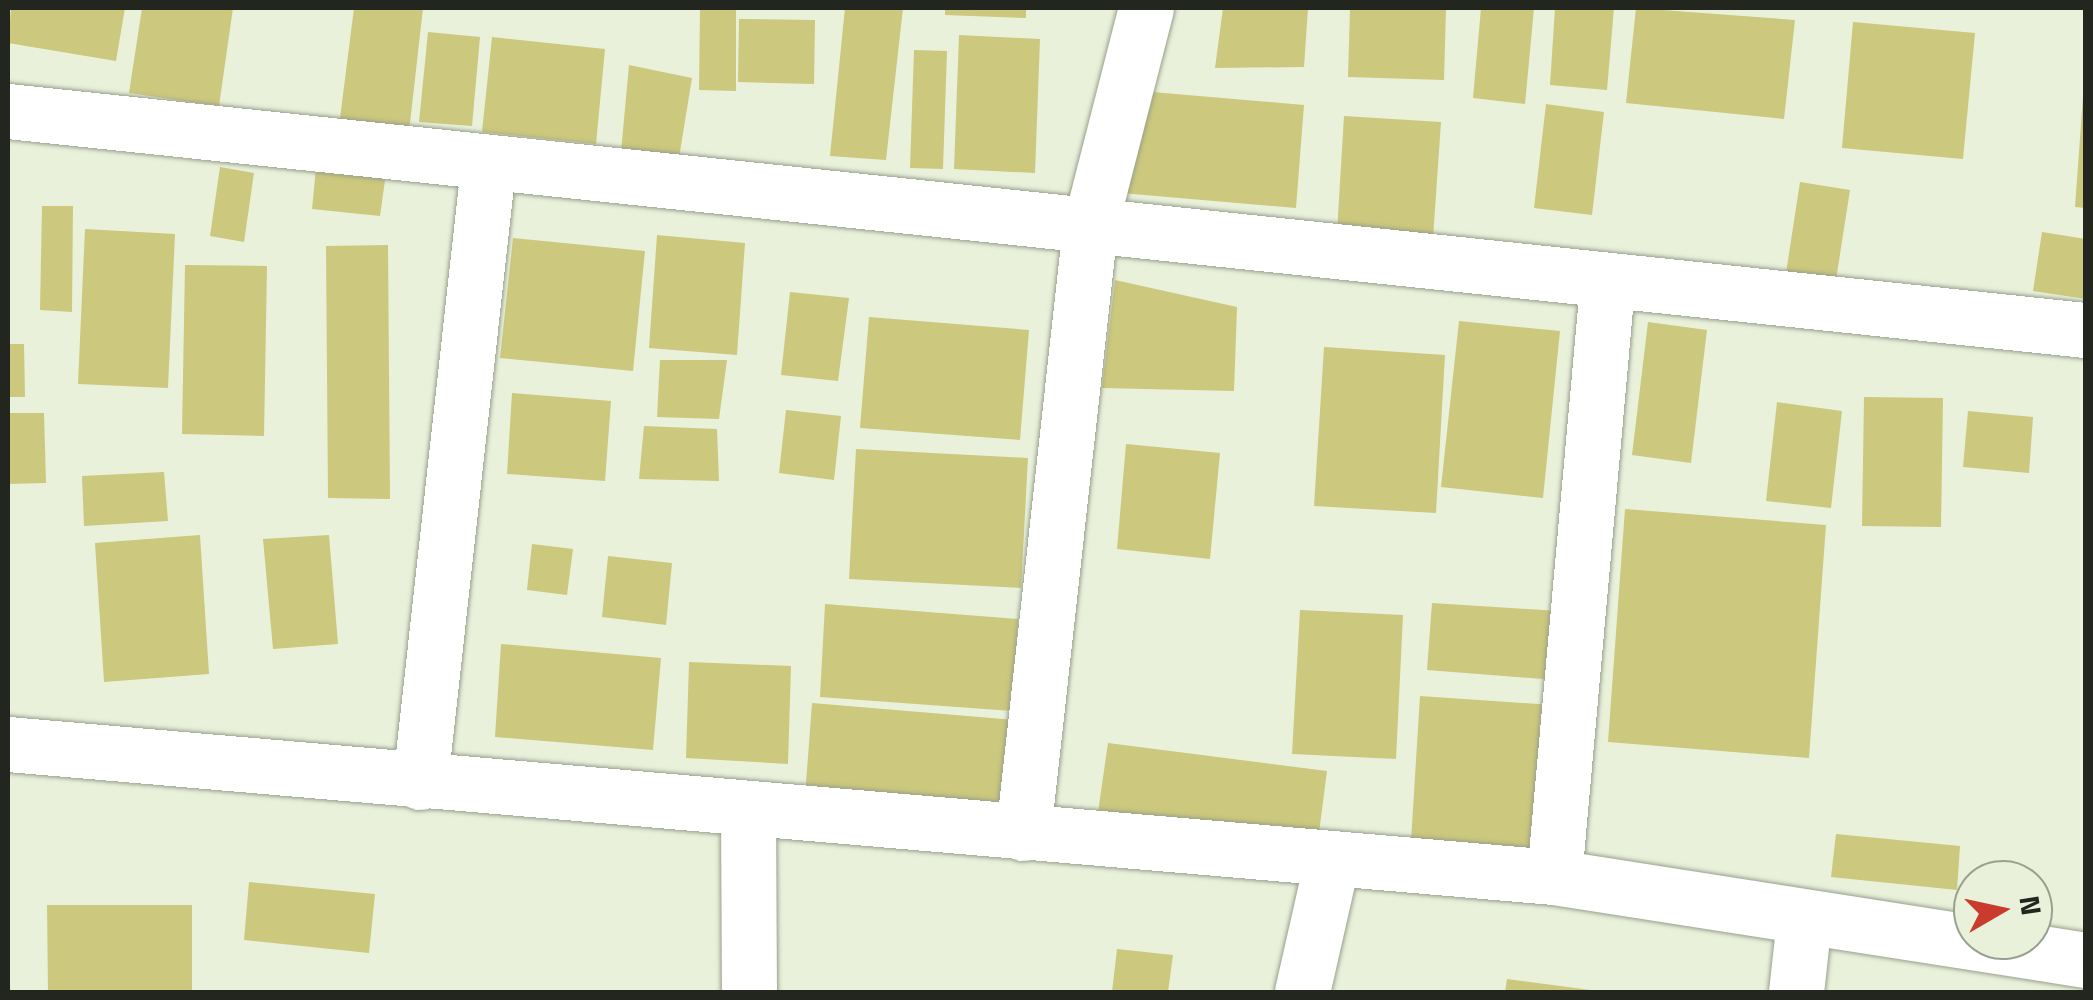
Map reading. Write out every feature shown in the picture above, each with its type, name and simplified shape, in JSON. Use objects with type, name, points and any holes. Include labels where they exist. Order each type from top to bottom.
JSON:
[{"type":"street","points":[[1023,833],[1090,226],[1146,8]]},
{"type":"street","points":[[8,111],[488,166],[1090,226],[1607,286],[2086,330]]},
{"type":"street","points":[[420,782],[488,166]]},
{"type":"street","points":[[1554,877],[1607,286]]},
{"type":"street","points":[[8,744],[1023,833],[1331,864],[1554,877],[2086,960]]},
{"type":"street","points":[[748,809],[750,992]]},
{"type":"street","points":[[1302,992],[1331,864]]},
{"type":"street","points":[[1796,992],[1804,919]]},
{"type":"building","points":[[11,8],[125,8],[116,61],[8,43]]},
{"type":"building","points":[[142,8],[233,8],[219,106],[129,93]]},
{"type":"building","points":[[354,8],[423,8],[408,141],[338,134]]},
{"type":"building","points":[[700,8],[736,8],[736,91],[699,90]]},
{"type":"building","points":[[845,8],[903,8],[886,160],[830,156]]},
{"type":"building","points":[[945,8],[1026,8],[1026,18],[945,15]]},
{"type":"building","points":[[1223,8],[1308,8],[1304,67],[1215,68]]},
{"type":"building","points":[[1350,8],[1446,8],[1444,80],[1348,77]]},
{"type":"building","points":[[1481,8],[1534,8],[1525,104],[1473,98]]},
{"type":"building","points":[[1555,8],[1614,8],[1607,90],[1550,85]]},
{"type":"building","points":[[1636,8],[1795,20],[1784,119],[1626,103]]},
{"type":"building","points":[[739,19],[815,20],[814,84],[738,82]]},
{"type":"building","points":[[1853,22],[1975,33],[1963,159],[1842,148]]},
{"type":"building","points":[[428,32],[480,37],[472,126],[419,122]]},
{"type":"building","points":[[959,35],[1040,39],[1035,173],[954,169]]},
{"type":"building","points":[[492,37],[605,49],[596,144],[482,132]]},
{"type":"building","points":[[914,50],[947,51],[943,169],[910,168]]},
{"type":"building","points":[[629,65],[692,78],[677,170],[620,163]]},
{"type":"building","points":[[1129,90],[1304,105],[1296,208],[1121,193]]},
{"type":"building","points":[[2086,97],[2086,208],[2075,207]]},
{"type":"building","points":[[1546,104],[1604,112],[1592,215],[1534,208]]},
{"type":"building","points":[[1344,116],[1441,122],[1433,238],[1337,232]]},
{"type":"building","points":[[317,158],[387,166],[380,216],[312,209]]},
{"type":"building","points":[[220,167],[254,173],[244,242],[210,236]]},
{"type":"building","points":[[1800,182],[1850,190],[1836,280],[1786,273]]},
{"type":"building","points":[[42,206],[73,206],[72,312],[40,310]]},
{"type":"building","points":[[85,229],[175,234],[168,388],[78,384]]},
{"type":"building","points":[[2042,232],[2086,239],[2086,299],[2033,291]]},
{"type":"building","points":[[657,235],[745,243],[737,355],[649,348]]},
{"type":"building","points":[[513,238],[645,251],[633,371],[500,358]]},
{"type":"building","points":[[388,245],[390,499],[328,498],[326,246]]},
{"type":"building","points":[[185,265],[267,266],[264,436],[182,434]]},
{"type":"building","points":[[1115,280],[1237,307],[1234,391],[1102,388]]},
{"type":"building","points":[[790,292],[849,298],[838,381],[781,375]]},
{"type":"building","points":[[869,317],[1029,330],[1020,440],[860,428]]},
{"type":"building","points":[[1459,321],[1560,331],[1543,498],[1441,487]]},
{"type":"building","points":[[1648,322],[1707,330],[1691,463],[1632,455]]},
{"type":"building","points":[[8,344],[24,344],[25,397],[8,397]]},
{"type":"building","points":[[1324,347],[1445,355],[1436,513],[1314,506]]},
{"type":"building","points":[[660,360],[727,360],[719,419],[657,417]]},
{"type":"building","points":[[512,393],[611,401],[605,481],[507,474]]},
{"type":"building","points":[[1864,397],[1943,398],[1941,527],[1862,526]]},
{"type":"building","points":[[1777,402],[1842,411],[1831,508],[1766,501]]},
{"type":"building","points":[[786,410],[841,416],[834,480],[779,473]]},
{"type":"building","points":[[1968,411],[2033,417],[2029,473],[1963,467]]},
{"type":"building","points":[[8,413],[44,413],[46,483],[8,484]]},
{"type":"building","points":[[644,426],[717,429],[719,481],[639,479]]},
{"type":"building","points":[[1126,444],[1220,453],[1210,559],[1117,549]]},
{"type":"building","points":[[856,449],[1028,458],[1021,588],[849,579]]},
{"type":"building","points":[[164,472],[168,521],[84,526],[82,476]]},
{"type":"building","points":[[1625,509],[1826,525],[1809,758],[1608,742]]},
{"type":"building","points":[[200,535],[209,674],[104,682],[95,543]]},
{"type":"building","points":[[329,535],[338,644],[273,649],[263,539]]},
{"type":"building","points":[[532,544],[573,549],[567,595],[527,590]]},
{"type":"building","points":[[608,556],[672,563],[666,625],[602,617]]},
{"type":"building","points":[[1432,603],[1559,611],[1555,680],[1427,670]]},
{"type":"building","points":[[825,604],[1018,619],[1012,711],[820,697]]},
{"type":"building","points":[[1300,610],[1403,615],[1396,759],[1292,754]]},
{"type":"building","points":[[501,644],[661,658],[653,750],[495,737]]},
{"type":"building","points":[[689,662],[791,666],[788,764],[686,758]]},
{"type":"building","points":[[1420,696],[1553,705],[1543,866],[1410,857]]},
{"type":"building","points":[[812,703],[1015,720],[1006,827],[804,810]]},
{"type":"building","points":[[1108,743],[1327,771],[1317,848],[1097,819]]},
{"type":"building","points":[[1836,834],[1960,846],[1959,860],[1953,860],[1953,890],[1831,877]]},
{"type":"building","points":[[249,882],[375,894],[369,953],[244,940]]},
{"type":"building","points":[[47,905],[192,905],[192,992],[48,992]]},
{"type":"building","points":[[1117,949],[1173,955],[1168,992],[1112,992]]},
{"type":"building","points":[[1507,979],[1591,990],[1591,992],[1505,992]]}]
